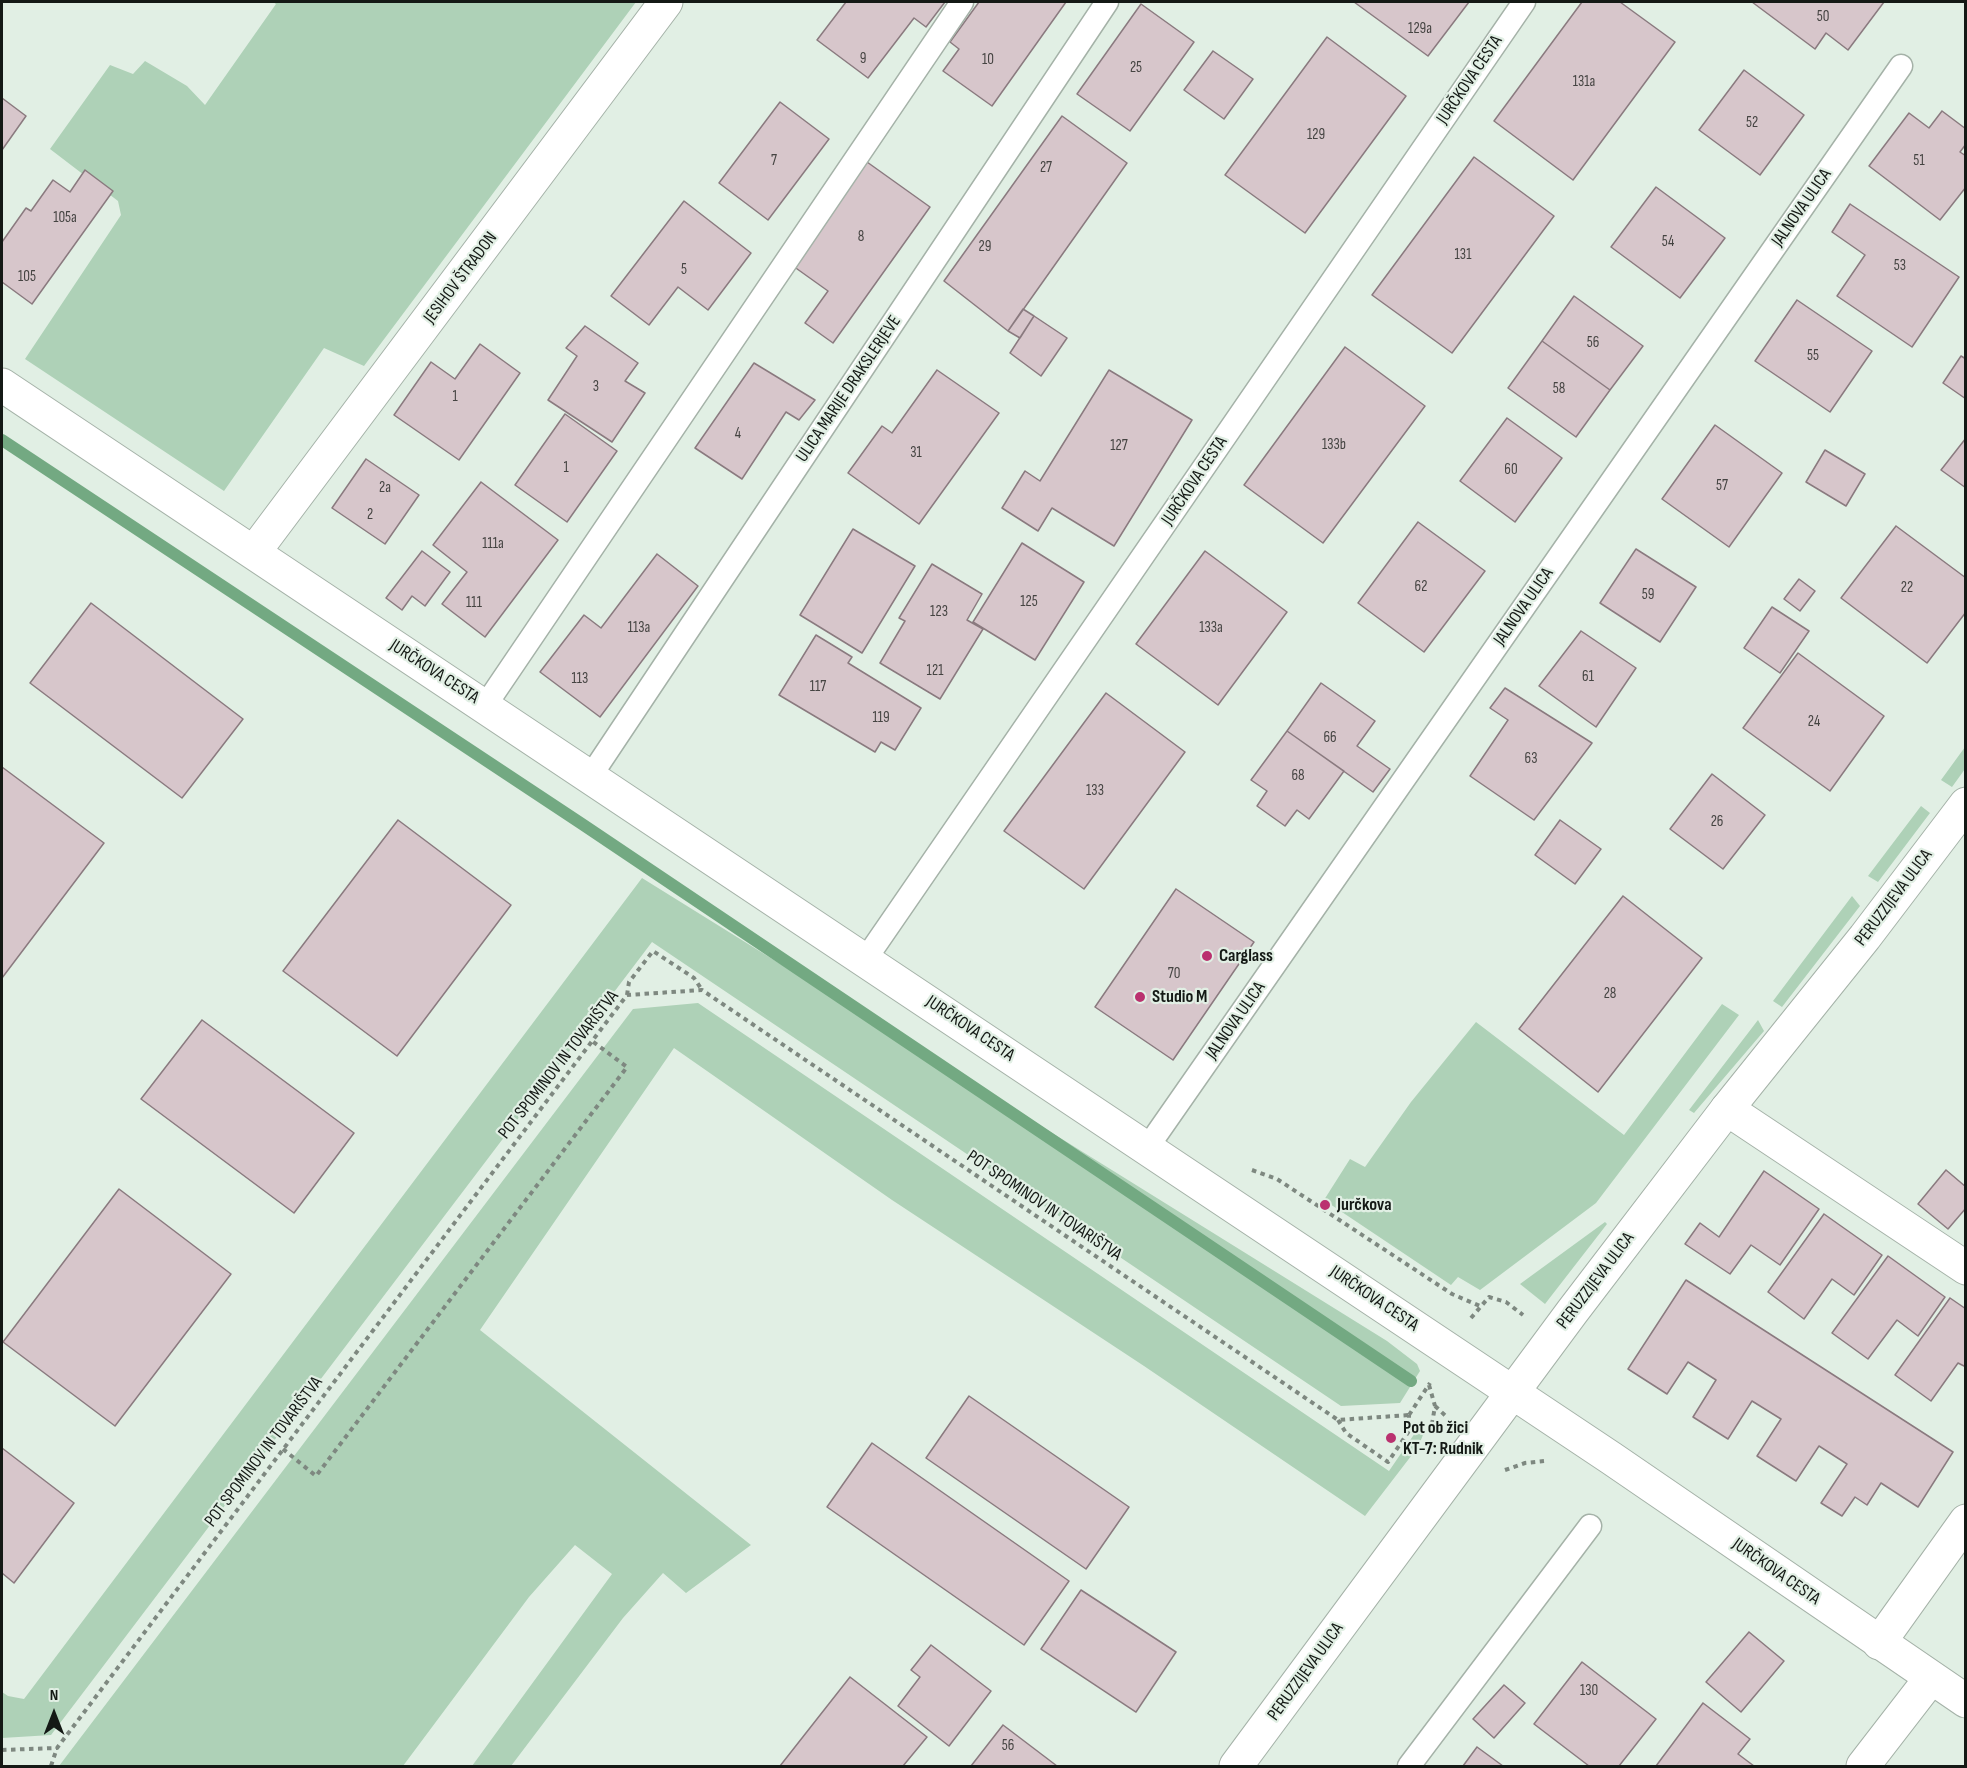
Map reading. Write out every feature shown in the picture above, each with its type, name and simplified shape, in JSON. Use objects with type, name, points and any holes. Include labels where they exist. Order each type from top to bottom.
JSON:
[{"type":"main road","name":"JESIHOV ŠTRADON","points":[[254,552],[666,2]]},
{"type":"main road","name":"JURČKOVA CESTA","points":[[2,385],[1513,1392],[1965,1701]]},
{"type":"main road","name":"PERUZZIJEVA ULICA","points":[[1236,1767],[1513,1392],[1727,1109],[1865,937],[1965,804]]},
{"type":"main road","points":[[1727,1109],[1965,1268]]},
{"type":"main road","points":[[1879,1643],[1965,1521]]},
{"type":"main road","points":[[1863,1767],[1931,1677]]},
{"type":"lane","points":[[484,706],[962,2]]},
{"type":"lane","name":"ULICA MARIJE DRAKSLERJEVE","points":[[590,777],[1107,2]]},
{"type":"lane","name":"JURČKOVA CESTA","points":[[866,960],[1524,2]]},
{"type":"lane","name":"JALNOVA ULICA","points":[[1147,1148],[1900,66]]},
{"type":"lane","points":[[1408,1767],[1590,1526]]},
{"type":"path","points":[[627,995],[629,982],[653,951],[694,978],[702,990]]},
{"type":"path","name":"POT SPOMINOV IN TOVARIŠTVA","points":[[51,1767],[57,1748],[627,995],[702,990],[1338,1420],[1346,1433],[1388,1462],[1409,1431],[1409,1414]]},
{"type":"path","points":[[283,1449],[316,1476],[627,1067],[592,1041]]},
{"type":"path","points":[[1338,1420],[1409,1414],[1429,1384],[1434,1406]]},
{"type":"path","points":[[1508,1468],[1544,1461]]},
{"type":"path","points":[[2,1750],[57,1748]]},
{"type":"green space","points":[[273,2],[636,2],[364,366],[324,348],[224,491],[25,359],[121,215],[118,201],[50,149],[110,65],[133,74],[145,61],[187,86],[205,105],[276,4]]},
{"type":"green space","points":[[1965,747],[1965,769],[1952,787],[1941,780]]},
{"type":"green space","points":[[1921,806],[1930,813],[1878,882],[1868,876]]},
{"type":"green space","points":[[642,878],[1387,1341],[1417,1364],[1420,1371],[1400,1403],[1341,1406],[652,942],[51,1735],[2,1738],[2,1692],[8,1696],[24,1699]]},
{"type":"green space","points":[[1852,896],[1860,906],[1782,1007],[1773,1001]]},
{"type":"green space","points":[[698,1003],[1389,1471],[1415,1433],[1423,1435],[1418,1447],[1365,1516],[1144,1366],[892,1200],[674,1048],[480,1330],[751,1545],[686,1593],[663,1573],[623,1618],[511,1766],[472,1766],[612,1574],[575,1545],[529,1597],[403,1766],[59,1766],[633,1009]]},
{"type":"green space","points":[[1722,1004],[1739,1015],[1596,1203],[1480,1290],[1458,1277],[1451,1285],[1324,1200],[1350,1159],[1365,1167],[1411,1102],[1476,1022],[1624,1135]]},
{"type":"green space","points":[[1758,1020],[1764,1031],[1694,1113],[1689,1110]]},
{"type":"green space","points":[[1605,1222],[1607,1224],[1545,1304],[1520,1284]]},
{"type":"building","points":[[846,2],[945,2],[926,27],[914,18],[868,78],[817,40]]},
{"type":"building","points":[[979,2],[1066,2],[992,106],[943,71],[959,49],[950,42]]},
{"type":"building","points":[[1354,2],[1469,2],[1428,56]]},
{"type":"building","points":[[1582,2],[1620,2],[1675,42],[1573,180],[1494,121]]},
{"type":"building","points":[[1752,2],[1884,2],[1848,50],[1826,33],[1815,49]]},
{"type":"building","points":[[1141,4],[1194,42],[1130,131],[1077,94]]},
{"type":"building","points":[[1327,37],[1406,96],[1305,233],[1225,175]]},
{"type":"building","points":[[1213,51],[1253,79],[1224,119],[1184,90]]},
{"type":"building","points":[[1744,70],[1804,115],[1760,175],[1699,130]]},
{"type":"building","points":[[2,98],[26,116],[2,150]]},
{"type":"building","points":[[780,102],[829,139],[768,220],[719,183]]},
{"type":"building","points":[[1942,111],[1966,129],[1966,144],[1960,152],[1966,156],[1966,187],[1940,220],[1869,166],[1909,113],[1929,128]]},
{"type":"building","points":[[1062,116],[1127,163],[1008,331],[944,281]]},
{"type":"building","points":[[1474,157],[1554,216],[1452,353],[1372,295]]},
{"type":"building","points":[[867,162],[930,207],[833,343],[805,323],[828,291],[793,266]]},
{"type":"building","points":[[85,170],[113,191],[32,304],[2,282],[2,242],[26,208],[31,211],[53,180],[70,192]]},
{"type":"building","points":[[1656,187],[1725,238],[1680,298],[1611,247]]},
{"type":"building","points":[[684,201],[751,253],[708,310],[678,287],[649,325],[611,296]]},
{"type":"building","points":[[1850,204],[1959,277],[1912,347],[1837,296],[1865,255],[1832,232]]},
{"type":"building","points":[[1574,296],[1643,346],[1610,390],[1542,341]]},
{"type":"building","points":[[1797,300],[1872,351],[1830,412],[1755,361]]},
{"type":"building","points":[[1023,309],[1034,316],[1020,338],[1008,331]]},
{"type":"building","points":[[1034,316],[1067,338],[1041,376],[1010,353]]},
{"type":"building","points":[[585,326],[638,363],[625,381],[645,393],[612,442],[548,400],[577,356],[566,348]]},
{"type":"building","points":[[1542,341],[1610,390],[1576,437],[1508,388]]},
{"type":"building","points":[[480,344],[520,373],[459,460],[394,415],[431,362],[455,379]]},
{"type":"building","points":[[1345,347],[1425,406],[1323,543],[1244,485]]},
{"type":"building","points":[[1961,356],[1966,359],[1966,399],[1943,383]]},
{"type":"building","points":[[754,363],[815,400],[799,420],[786,412],[742,479],[695,448]]},
{"type":"building","points":[[937,370],[999,413],[919,524],[848,473],[882,426],[892,433]]},
{"type":"building","points":[[1109,370],[1192,420],[1114,546],[1052,508],[1038,531],[1002,508],[1025,471],[1040,481]]},
{"type":"building","points":[[565,414],[617,451],[567,522],[515,485]]},
{"type":"building","points":[[1507,418],[1562,458],[1515,522],[1460,481]]},
{"type":"building","points":[[1715,425],[1782,473],[1729,547],[1662,499]]},
{"type":"building","points":[[1966,438],[1966,488],[1941,470]]},
{"type":"building","points":[[1825,450],[1865,474],[1846,506],[1806,482]]},
{"type":"building","points":[[366,459],[419,495],[385,544],[332,508]]},
{"type":"building","points":[[481,482],[558,540],[485,637],[442,604],[467,572],[433,545]]},
{"type":"building","points":[[1418,522],[1485,571],[1424,652],[1358,603]]},
{"type":"building","points":[[1896,526],[1966,578],[1966,612],[1927,663],[1841,598]]},
{"type":"building","points":[[853,529],[915,566],[862,653],[800,615]]},
{"type":"building","points":[[1022,543],[1084,582],[1035,660],[973,622]]},
{"type":"building","points":[[1636,549],[1696,587],[1660,642],[1600,603]]},
{"type":"building","points":[[422,551],[450,572],[425,606],[412,596],[402,610],[386,598]]},
{"type":"building","points":[[1205,551],[1287,612],[1218,705],[1136,644]]},
{"type":"building","points":[[657,554],[698,586],[600,717],[540,672],[584,615],[601,628]]},
{"type":"building","points":[[932,564],[982,594],[967,620],[983,629],[940,699],[880,663],[905,621],[899,618]]},
{"type":"building","points":[[1799,579],[1815,591],[1800,611],[1784,599]]},
{"type":"building","points":[[91,603],[243,719],[182,798],[30,683]]},
{"type":"building","points":[[1772,607],[1809,631],[1780,673],[1744,648]]},
{"type":"building","points":[[1581,631],[1636,668],[1596,727],[1539,686]]},
{"type":"building","points":[[816,635],[852,657],[848,663],[921,708],[895,750],[881,742],[875,752],[779,695]]},
{"type":"building","points":[[1798,653],[1884,716],[1830,791],[1743,728]]},
{"type":"building","points":[[1321,683],[1375,721],[1357,746],[1390,769],[1373,792],[1287,731]]},
{"type":"building","points":[[1505,688],[1592,743],[1534,820],[1470,776],[1508,720],[1490,708]]},
{"type":"building","points":[[1106,693],[1185,752],[1084,889],[1004,831]]},
{"type":"building","points":[[1287,731],[1344,771],[1309,819],[1297,810],[1285,826],[1257,806],[1267,791],[1251,780]]},
{"type":"building","points":[[2,767],[104,843],[2,978]]},
{"type":"building","points":[[1712,774],[1765,815],[1723,869],[1670,829]]},
{"type":"building","points":[[398,820],[511,905],[397,1056],[283,971]]},
{"type":"building","points":[[1560,820],[1601,849],[1575,884],[1535,855]]},
{"type":"building","points":[[1176,889],[1254,942],[1173,1060],[1095,1007]]},
{"type":"building","points":[[1623,896],[1702,958],[1598,1092],[1519,1029]]},
{"type":"building","points":[[202,1020],[354,1133],[294,1213],[141,1099]]},
{"type":"building","points":[[1946,1170],[1966,1187],[1966,1208],[1948,1229],[1918,1204]]},
{"type":"building","points":[[1764,1171],[1819,1209],[1780,1265],[1751,1245],[1730,1274],[1685,1244],[1700,1223],[1719,1237]]},
{"type":"building","points":[[119,1189],[231,1274],[115,1426],[3,1342]]},
{"type":"building","points":[[1824,1214],[1882,1255],[1854,1295],[1832,1279],[1804,1319],[1768,1292]]},
{"type":"building","points":[[1888,1256],[1945,1297],[1918,1336],[1897,1320],[1868,1359],[1832,1333]]},
{"type":"building","points":[[1686,1280],[1953,1452],[1918,1507],[1881,1483],[1867,1505],[1855,1497],[1842,1516],[1821,1503],[1847,1464],[1819,1446],[1796,1481],[1757,1456],[1781,1419],[1752,1401],[1728,1439],[1693,1417],[1716,1380],[1688,1362],[1667,1394],[1628,1369]]},
{"type":"building","points":[[1950,1298],[1966,1309],[1966,1367],[1958,1363],[1931,1401],[1895,1375]]},
{"type":"building","points":[[969,1396],[1129,1507],[1086,1569],[926,1458]]},
{"type":"building","points":[[872,1443],[1069,1581],[1024,1645],[827,1507]]},
{"type":"building","points":[[2,1448],[74,1503],[14,1583],[2,1573]]},
{"type":"building","points":[[1081,1590],[1176,1652],[1136,1712],[1041,1649]]},
{"type":"building","points":[[1749,1632],[1784,1661],[1741,1712],[1706,1682]]},
{"type":"building","points":[[931,1645],[991,1691],[949,1746],[898,1706],[920,1677],[911,1670]]},
{"type":"building","points":[[1582,1662],[1656,1719],[1619,1766],[1589,1766],[1534,1724]]},
{"type":"building","points":[[850,1677],[927,1737],[903,1766],[780,1766]]},
{"type":"building","points":[[1504,1685],[1525,1703],[1494,1738],[1473,1719]]},
{"type":"building","points":[[1703,1703],[1750,1739],[1738,1754],[1754,1766],[1656,1766]]},
{"type":"building","points":[[1003,1725],[1057,1766],[971,1766]]},
{"type":"building","points":[[1477,1747],[1503,1766],[1463,1766]]},
{"type":"waterway","points":[[2,440],[582,824],[1411,1381]]},
{"type":"place","name":"Carglass","points":[[1207,956]]},
{"type":"place","name":"Studio M","points":[[1140,997]]},
{"type":"place","name":"Jurčkova","points":[[1325,1205]]},
{"type":"place","name":"Pot ob žici KT-7: Rudnik","points":[[1391,1438]]}]
